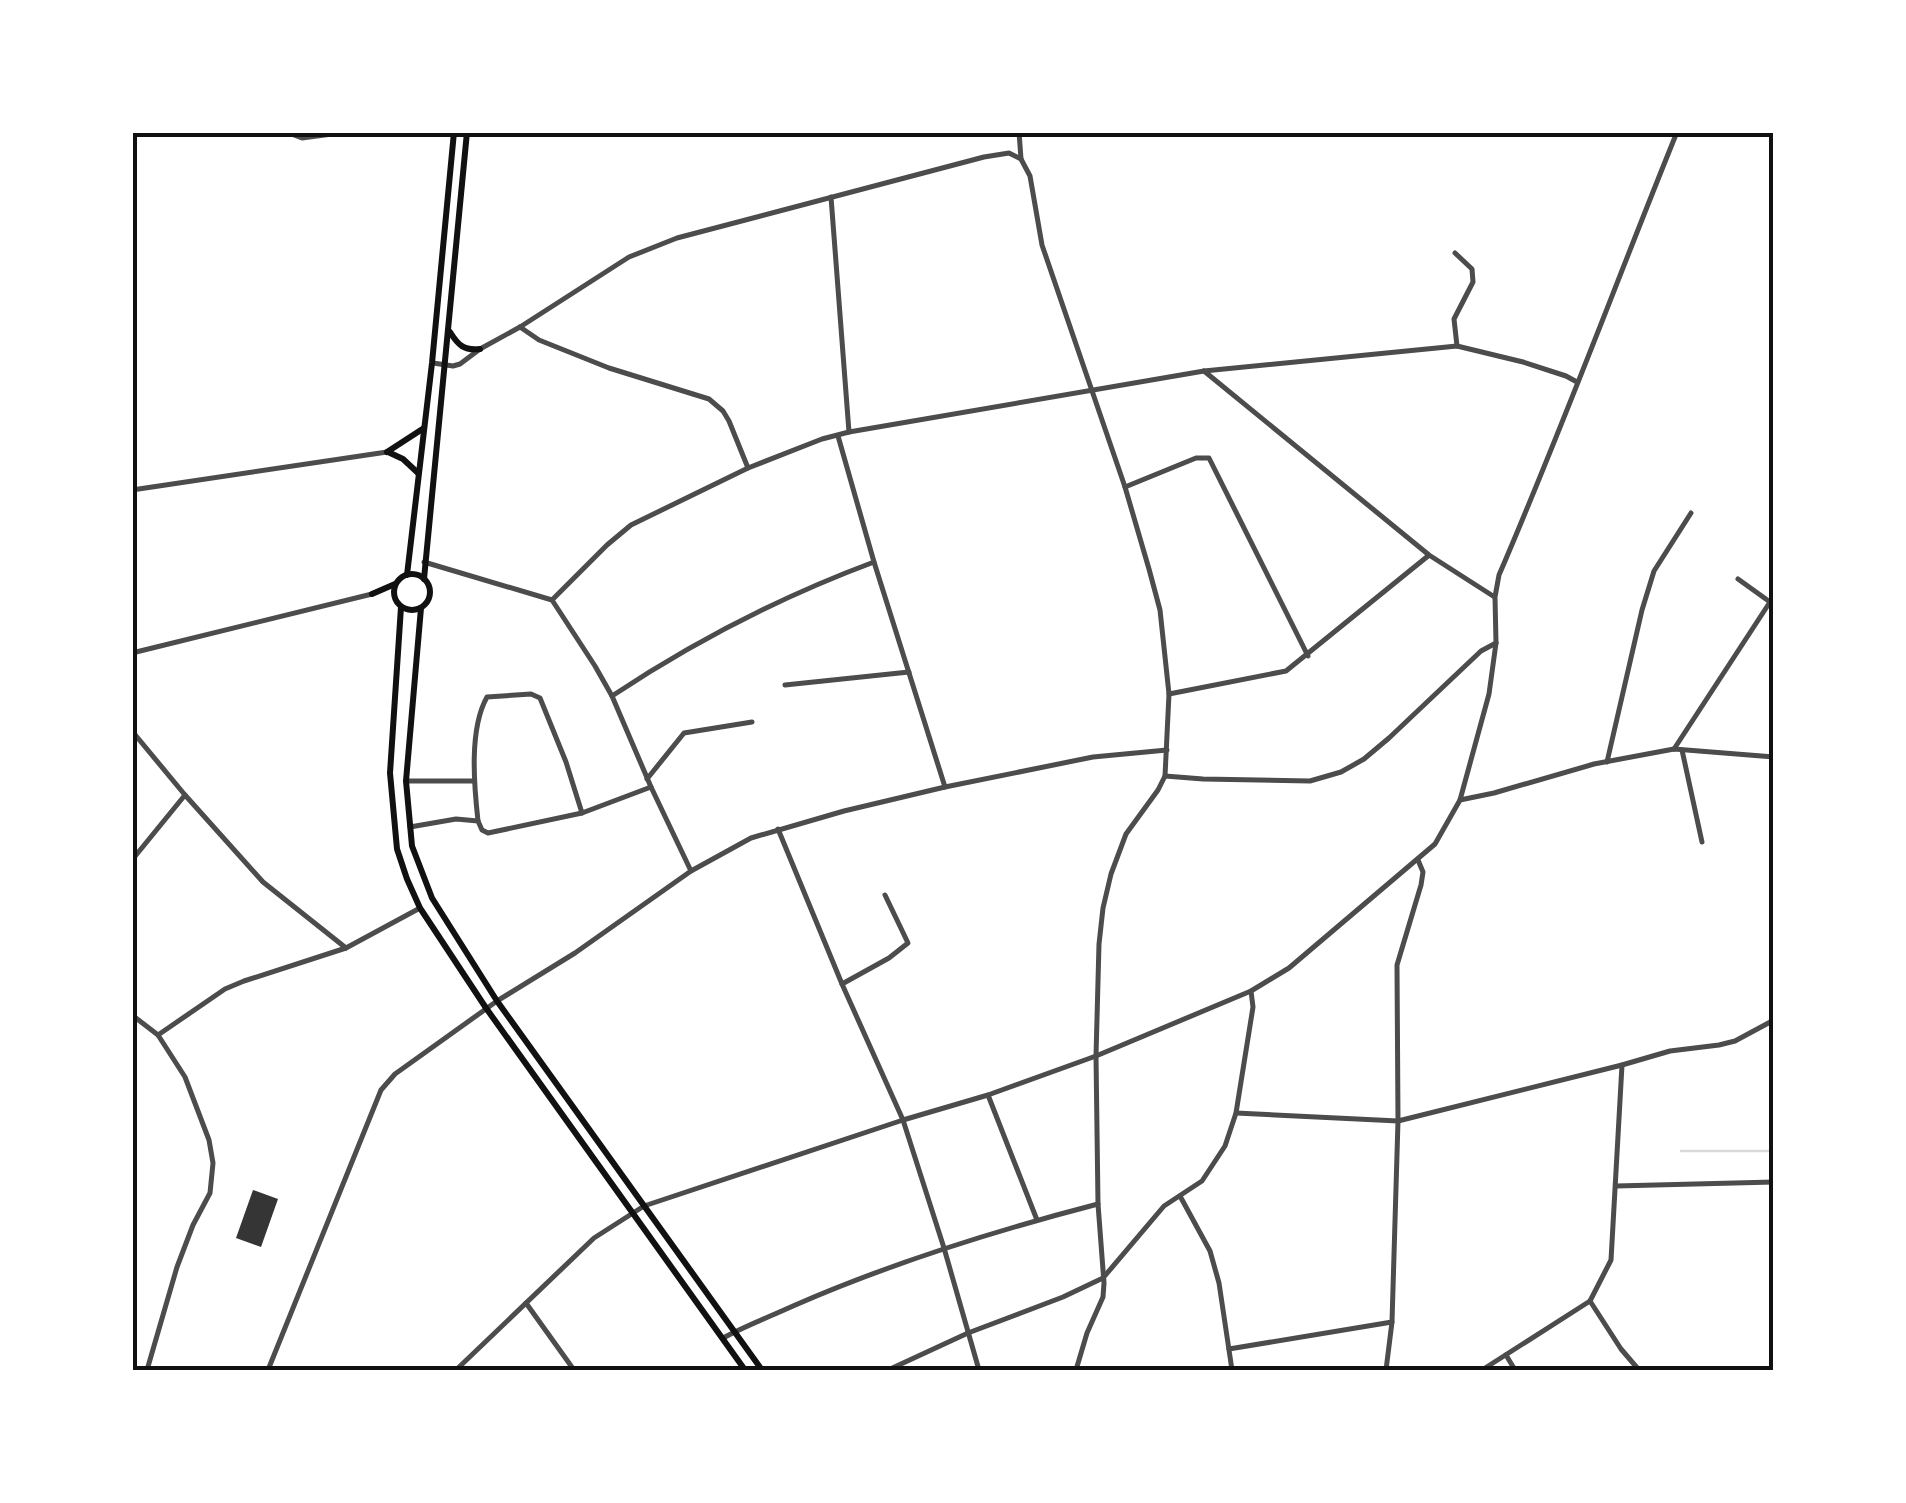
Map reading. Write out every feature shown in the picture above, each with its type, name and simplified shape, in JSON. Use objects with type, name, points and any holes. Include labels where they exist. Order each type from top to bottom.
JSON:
[{"type":"main road","points":[[407,575],[454,132]]},
{"type":"main road","points":[[424,579],[467,132]]},
{"type":"main road","points":[[448,329],[464,349],[480,348]]},
{"type":"main road","points":[[387,452],[424,428]]},
{"type":"main road","points":[[387,452],[404,459],[418,474]]},
{"type":"main road","points":[[407,575],[424,579],[430,594],[425,605],[411,610],[372,594],[407,575]]},
{"type":"main road","points":[[396,584],[394,592],[399,604],[391,804],[397,849],[420,908],[486,1008],[745,1370]]},
{"type":"main road","points":[[421,608],[406,781],[412,846],[432,898],[496,1001],[762,1370]]},
{"type":"street","points":[[286,132],[302,138],[346,132]]},
{"type":"street","points":[[1019,132],[1021,158],[1030,176],[1042,245],[1125,487],[1160,610],[1169,694],[1166,776],[1126,834],[1104,908],[1096,1056],[1102,1298],[1086,1333],[1076,1370]]},
{"type":"street","points":[[456,1370],[594,1238],[644,1206],[988,1095],[1096,1056],[1252,991],[1288,968],[1435,844],[1460,800],[1489,694],[1499,575],[1678,132]]},
{"type":"street","points":[[432,363],[460,364],[586,283],[677,238],[984,157],[1010,153],[1021,158]]},
{"type":"street","points":[[831,197],[849,432]]},
{"type":"street","points":[[1455,254],[1472,269],[1474,282],[1454,319],[1457,346]]},
{"type":"street","points":[[520,327],[538,340],[609,368],[709,400],[729,420],[748,468]]},
{"type":"street","points":[[552,600],[631,526],[748,468],[838,434],[1204,371],[1457,346],[1524,362],[1578,382]]},
{"type":"street","points":[[1204,371],[1429,556],[1495,597]]},
{"type":"street","points":[[838,434],[945,786]]},
{"type":"street","points":[[132,490],[387,452]]},
{"type":"street","points":[[1125,487],[1196,458],[1208,458],[1308,656]]},
{"type":"street","points":[[1607,762],[1654,571],[1692,513]]},
{"type":"street","points":[[1169,694],[1286,671],[1429,556]]},
{"type":"street","points":[[424,562],[552,600],[612,696],[691,871]]},
{"type":"street","points":[[612,696],[726,626],[808,587],[874,562]]},
{"type":"street","points":[[1702,842],[1678,749],[1770,602],[1738,579]]},
{"type":"street","points":[[132,654],[372,594]]},
{"type":"street","points":[[1166,776],[1310,781],[1341,772],[1364,759],[1481,651],[1496,643]]},
{"type":"street","points":[[785,685],[909,672]]},
{"type":"street","points":[[582,812],[540,698],[531,694],[487,697],[478,724],[474,781],[482,830],[488,833],[582,812],[651,787]]},
{"type":"street","points":[[647,779],[684,733],[752,722]]},
{"type":"street","points":[[132,731],[263,882],[346,948]]},
{"type":"street","points":[[1460,800],[1607,762],[1678,749],[1774,757]]},
{"type":"street","points":[[268,1370],[381,1090],[396,1074],[496,1001],[575,953],[691,871],[723,852],[778,829],[945,786],[1093,757],[1167,750]]},
{"type":"street","points":[[406,781],[474,781]]},
{"type":"street","points":[[132,860],[186,795]]},
{"type":"street","points":[[410,827],[456,819],[478,821]]},
{"type":"street","points":[[778,829],[903,1120],[979,1370]]},
{"type":"street","points":[[1386,1370],[1392,1322],[1398,1120],[1397,965],[1421,885],[1423,872],[1418,860]]},
{"type":"street","points":[[842,984],[908,943],[885,895]]},
{"type":"street","points":[[158,1035],[225,989],[346,948],[420,908]]},
{"type":"street","points":[[888,1370],[1103,1278],[1164,1206],[1202,1181],[1224,1146],[1236,1112],[1253,1007],[1252,991]]},
{"type":"street","points":[[132,1016],[158,1035],[185,1077],[210,1140],[213,1162],[210,1193],[177,1267],[147,1370]]},
{"type":"street","points":[[1236,1112],[1398,1120],[1670,1051],[1719,1045],[1774,1020]]},
{"type":"street","points":[[1482,1370],[1590,1301],[1612,1260],[1622,1066]]},
{"type":"street","points":[[988,1095],[1037,1220]]},
{"type":"street","points":[[1616,1186],[1774,1182]]},
{"type":"street","points":[[1180,1196],[1210,1250],[1232,1370]]},
{"type":"street","points":[[723,1338],[842,1285],[944,1248],[1098,1204]]},
{"type":"street","points":[[1590,1301],[1620,1349],[1639,1370]]},
{"type":"street","points":[[526,1303],[574,1370]]},
{"type":"street","points":[[1229,1349],[1392,1322]]},
{"type":"street","points":[[1506,1354],[1515,1370]]},
{"type":"building","points":[[253,1190],[278,1199],[261,1247],[236,1238]]},
{"type":"waterway","points":[[1681,1151],[1774,1151]]}]
